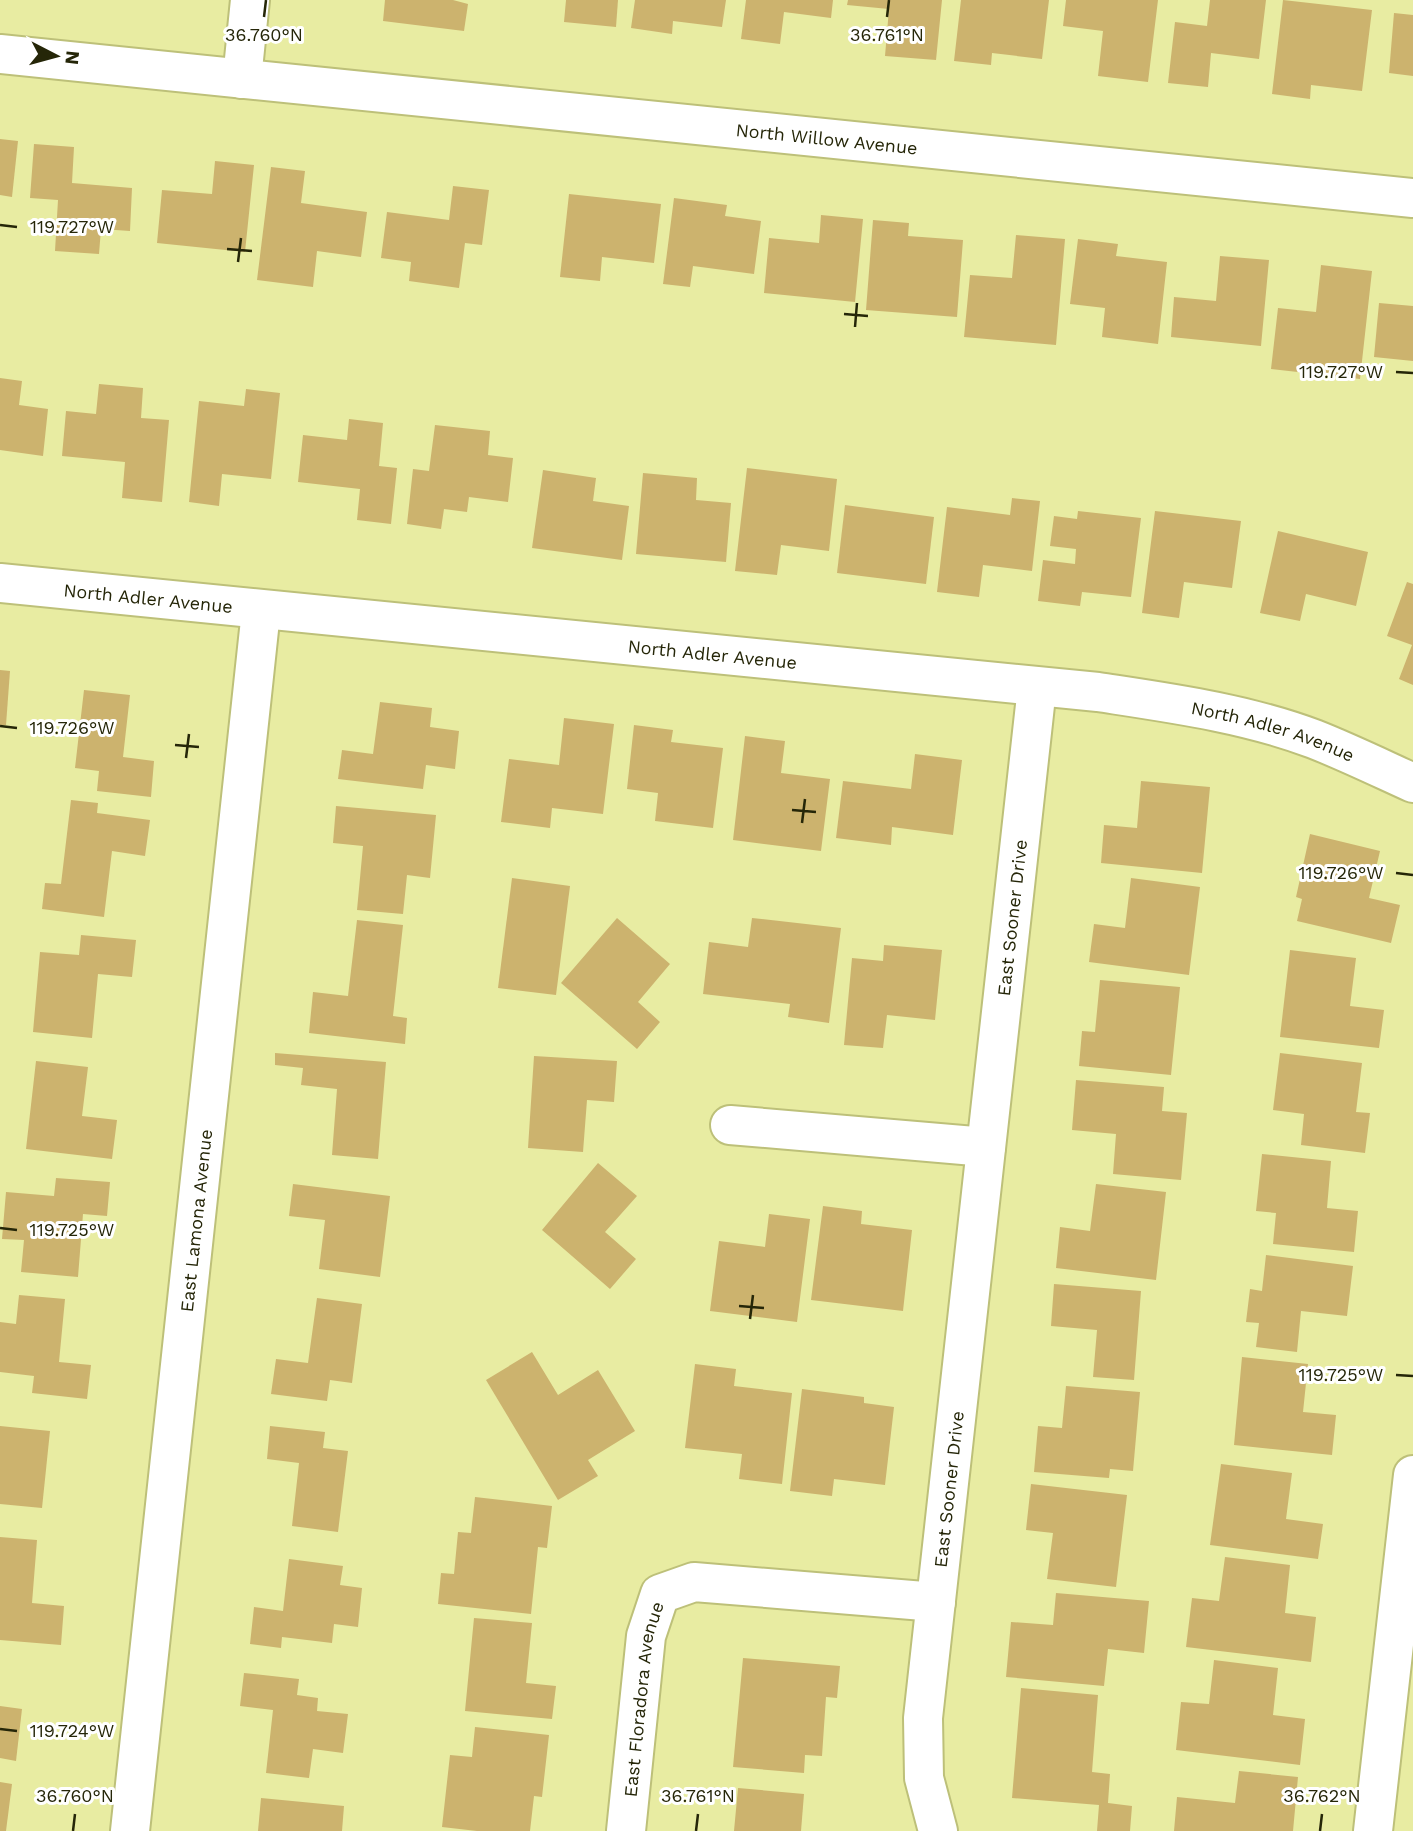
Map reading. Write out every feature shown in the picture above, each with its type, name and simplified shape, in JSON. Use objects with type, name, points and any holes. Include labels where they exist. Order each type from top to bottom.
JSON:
[{"type":"street","points":[[242,79],[250,0]]},
{"type":"street","name":"North Willow Avenue","points":[[0,54],[1413,198]]},
{"type":"street","name":"North Adler Avenue","points":[[0,583],[1098,692],[1195,707],[1259,723],[1313,739],[1413,783]]},
{"type":"street","name":"East Lamona Avenue","points":[[130,1831],[261,611]]},
{"type":"street","name":"East Sooner Drive","points":[[938,1831],[924,1778],[923,1718],[1037,687]]},
{"type":"street","points":[[730,1125],[986,1147]]},
{"type":"street","points":[[1373,1831],[1413,1475]]},
{"type":"street","name":"East Floradora Avenue","points":[[626,1831],[646,1636],[660,1594],[694,1582],[936,1602]]},
{"type":"building","points":[[385,0],[453,0],[468,4],[464,31],[383,21]]},
{"type":"building","points":[[566,0],[618,0],[616,27],[564,22]]},
{"type":"building","points":[[635,0],[726,0],[722,27],[673,21],[672,34],[631,28]]},
{"type":"building","points":[[746,0],[833,0],[831,18],[784,12],[780,44],[741,39]]},
{"type":"building","points":[[848,0],[942,0],[936,60],[885,56],[889,9],[847,5]]},
{"type":"building","points":[[961,0],[1049,0],[1042,59],[992,53],[991,65],[954,61]]},
{"type":"building","points":[[1066,0],[1158,0],[1148,82],[1098,76],[1103,31],[1063,26]]},
{"type":"building","points":[[1210,0],[1266,0],[1259,59],[1211,53],[1208,87],[1168,83],[1175,22],[1207,26]]},
{"type":"building","points":[[1283,0],[1372,10],[1362,91],[1311,85],[1310,99],[1272,94]]},
{"type":"building","points":[[1394,13],[1413,15],[1413,76],[1389,73]]},
{"type":"building","points":[[0,139],[18,141],[12,197],[0,195]]},
{"type":"building","points":[[34,144],[74,147],[72,183],[132,188],[130,231],[101,229],[99,254],[55,251],[58,200],[30,198]]},
{"type":"building","points":[[215,161],[254,165],[245,252],[157,243],[162,190],[212,194]]},
{"type":"building","points":[[271,167],[305,171],[301,203],[367,212],[361,257],[317,251],[313,287],[257,280]]},
{"type":"building","points":[[453,186],[489,190],[482,245],[465,243],[459,288],[409,281],[411,262],[381,258],[387,212],[449,220]]},
{"type":"building","points":[[569,194],[661,204],[654,263],[602,257],[600,281],[560,277]]},
{"type":"building","points":[[674,198],[727,205],[725,216],[761,221],[754,274],[693,266],[690,287],[663,284]]},
{"type":"building","points":[[821,215],[863,219],[855,302],[764,293],[769,238],[819,243]]},
{"type":"building","points":[[873,220],[909,223],[908,236],[963,240],[957,317],[866,310]]},
{"type":"building","points":[[1016,235],[1065,239],[1056,345],[964,337],[970,275],[1012,278]]},
{"type":"building","points":[[1078,239],[1118,244],[1116,256],[1167,262],[1158,344],[1102,337],[1105,308],[1070,304]]},
{"type":"building","points":[[1220,256],[1269,260],[1261,346],[1171,337],[1174,297],[1216,301]]},
{"type":"building","points":[[1321,265],[1372,271],[1360,379],[1271,369],[1278,308],[1316,312]]},
{"type":"building","points":[[1379,303],[1413,306],[1413,361],[1374,357]]},
{"type":"building","points":[[0,378],[22,381],[19,405],[48,409],[43,456],[0,450]]},
{"type":"building","points":[[99,384],[143,388],[141,418],[169,420],[162,502],[122,498],[125,462],[62,456],[66,411],[96,414]]},
{"type":"building","points":[[246,389],[280,393],[271,479],[222,474],[219,506],[189,502],[199,401],[244,406]]},
{"type":"building","points":[[349,419],[383,423],[379,466],[397,468],[391,524],[357,520],[360,489],[298,482],[303,435],[347,440]]},
{"type":"building","points":[[435,425],[490,431],[488,455],[513,458],[508,502],[469,497],[467,512],[444,509],[441,529],[407,524],[413,469],[429,471]]},
{"type":"building","points":[[747,468],[837,479],[829,551],[781,545],[777,575],[735,571]]},
{"type":"building","points":[[543,470],[596,478],[593,501],[629,506],[622,560],[532,548]]},
{"type":"building","points":[[643,473],[697,478],[696,500],[731,503],[726,562],[636,554]]},
{"type":"building","points":[[1012,498],[1040,501],[1032,571],[983,565],[979,597],[937,592],[947,507],[1010,515]]},
{"type":"building","points":[[845,505],[934,517],[926,584],[837,573]]},
{"type":"building","points":[[1078,511],[1141,518],[1131,597],[1082,592],[1080,606],[1038,601],[1043,560],[1075,564],[1076,549],[1050,546],[1054,516],[1077,519]]},
{"type":"building","points":[[1155,511],[1241,521],[1232,588],[1184,582],[1179,618],[1142,613]]},
{"type":"building","points":[[1278,531],[1368,552],[1356,606],[1306,594],[1300,621],[1260,613]]},
{"type":"building","points":[[1407,582],[1413,584],[1413,685],[1399,679],[1412,645],[1387,636]]},
{"type":"building","points":[[0,670],[10,671],[6,725],[0,725]]},
{"type":"building","points":[[84,690],[130,695],[123,757],[154,761],[151,797],[97,791],[99,771],[75,768]]},
{"type":"building","points":[[380,702],[432,708],[430,727],[459,731],[455,769],[426,765],[423,789],[338,779],[342,750],[373,754]]},
{"type":"building","points":[[564,718],[614,724],[603,814],[552,808],[550,828],[501,822],[509,759],[559,765]]},
{"type":"building","points":[[634,725],[673,730],[671,742],[723,748],[713,828],[655,821],[658,793],[627,789]]},
{"type":"building","points":[[745,736],[785,741],[781,773],[830,779],[821,851],[733,840]]},
{"type":"building","points":[[915,754],[962,760],[953,835],[892,827],[891,845],[836,838],[843,781],[911,789]]},
{"type":"building","points":[[1141,781],[1210,787],[1202,873],[1101,863],[1104,825],[1137,828]]},
{"type":"building","points":[[71,800],[98,803],[97,813],[150,820],[145,856],[112,851],[104,917],[42,909],[45,883],[61,884]]},
{"type":"building","points":[[336,806],[436,815],[430,878],[407,875],[403,914],[357,910],[363,846],[333,843]]},
{"type":"building","points":[[1310,834],[1380,851],[1369,898],[1400,905],[1391,943],[1297,921],[1302,899],[1296,897]]},
{"type":"building","points":[[512,878],[570,886],[556,995],[498,988]]},
{"type":"building","points":[[1131,878],[1200,887],[1189,975],[1089,962],[1094,924],[1125,928]]},
{"type":"building","points":[[617,918],[670,964],[638,1002],[660,1022],[637,1049],[561,983]]},
{"type":"building","points":[[752,918],[841,928],[829,1023],[788,1017],[790,1004],[703,994],[709,942],[748,947]]},
{"type":"building","points":[[357,920],[403,925],[393,1016],[407,1018],[405,1044],[309,1033],[313,992],[348,996]]},
{"type":"building","points":[[81,935],[136,940],[132,977],[98,974],[92,1038],[33,1032],[40,952],[79,955]]},
{"type":"building","points":[[884,945],[942,950],[935,1020],[887,1015],[883,1048],[844,1045],[852,958],[883,961]]},
{"type":"building","points":[[1290,950],[1356,958],[1350,1006],[1384,1010],[1379,1048],[1280,1037]]},
{"type":"building","points":[[1100,980],[1180,987],[1171,1075],[1079,1066],[1082,1031],[1095,1032]]},
{"type":"building","points":[[275,1053],[386,1062],[378,1159],[332,1155],[337,1089],[301,1085],[303,1068],[275,1065]]},
{"type":"building","points":[[1280,1053],[1362,1063],[1356,1112],[1370,1113],[1365,1153],[1301,1145],[1304,1114],[1273,1110]]},
{"type":"building","points":[[534,1056],[617,1061],[614,1102],[587,1100],[583,1152],[528,1148]]},
{"type":"building","points":[[36,1061],[88,1067],[82,1116],[117,1120],[112,1159],[26,1149]]},
{"type":"building","points":[[1076,1080],[1164,1087],[1162,1111],[1187,1113],[1181,1180],[1113,1174],[1116,1134],[1072,1130]]},
{"type":"building","points":[[1262,1154],[1331,1161],[1327,1208],[1358,1211],[1354,1252],[1273,1244],[1276,1213],[1256,1211]]},
{"type":"building","points":[[598,1163],[637,1196],[605,1232],[636,1259],[610,1289],[542,1230]]},
{"type":"building","points":[[56,1178],[110,1182],[107,1216],[83,1214],[78,1277],[21,1272],[24,1240],[2,1239],[6,1192],[54,1196]]},
{"type":"building","points":[[293,1184],[390,1196],[380,1277],[319,1269],[325,1220],[289,1216]]},
{"type":"building","points":[[1096,1184],[1166,1192],[1156,1280],[1056,1268],[1060,1227],[1090,1231]]},
{"type":"building","points":[[823,1206],[862,1211],[861,1224],[912,1230],[903,1311],[811,1300]]},
{"type":"building","points":[[769,1214],[810,1219],[797,1322],[710,1311],[719,1241],[765,1247]]},
{"type":"building","points":[[1266,1255],[1353,1266],[1347,1316],[1301,1311],[1297,1352],[1256,1347],[1259,1323],[1246,1322],[1250,1289],[1262,1291]]},
{"type":"building","points":[[1054,1284],[1141,1291],[1134,1380],[1093,1377],[1097,1330],[1051,1326]]},
{"type":"building","points":[[19,1295],[65,1299],[59,1362],[91,1365],[87,1399],[32,1393],[34,1376],[0,1372],[0,1322],[16,1324]]},
{"type":"building","points":[[317,1298],[362,1304],[352,1383],[330,1380],[327,1401],[271,1394],[276,1359],[308,1363]]},
{"type":"building","points":[[532,1352],[558,1395],[598,1370],[635,1431],[588,1460],[598,1476],[558,1500],[486,1380]]},
{"type":"building","points":[[1242,1357],[1308,1364],[1303,1412],[1336,1415],[1332,1455],[1234,1445]]},
{"type":"building","points":[[695,1364],[736,1369],[734,1386],[792,1393],[782,1484],[739,1479],[742,1454],[685,1448]]},
{"type":"building","points":[[1066,1386],[1140,1392],[1133,1471],[1110,1469],[1109,1478],[1034,1472],[1038,1426],[1062,1428]]},
{"type":"building","points":[[802,1389],[864,1397],[864,1403],[894,1407],[885,1485],[834,1479],[832,1496],[790,1491]]},
{"type":"building","points":[[0,1426],[50,1431],[42,1508],[0,1504]]},
{"type":"building","points":[[270,1426],[325,1432],[323,1448],[348,1451],[338,1532],[292,1526],[299,1463],[267,1459]]},
{"type":"building","points":[[1221,1464],[1292,1473],[1286,1519],[1323,1524],[1318,1559],[1210,1545]]},
{"type":"building","points":[[1031,1484],[1127,1495],[1116,1587],[1047,1579],[1053,1533],[1026,1530]]},
{"type":"building","points":[[475,1497],[552,1506],[547,1548],[538,1547],[531,1614],[438,1604],[441,1573],[454,1574],[458,1532],[471,1533]]},
{"type":"building","points":[[0,1537],[37,1540],[32,1603],[64,1606],[61,1645],[0,1640]]},
{"type":"building","points":[[1225,1557],[1290,1565],[1285,1613],[1316,1617],[1311,1662],[1186,1647],[1192,1598],[1219,1601]]},
{"type":"building","points":[[289,1559],[343,1566],[340,1585],[362,1588],[358,1627],[334,1624],[332,1643],[282,1637],[281,1648],[250,1644],[254,1607],[283,1611]]},
{"type":"building","points":[[1056,1593],[1149,1601],[1144,1653],[1108,1649],[1104,1686],[1006,1677],[1011,1622],[1053,1625]]},
{"type":"building","points":[[474,1618],[532,1623],[526,1683],[556,1686],[552,1719],[465,1711]]},
{"type":"building","points":[[743,1658],[840,1666],[837,1698],[826,1697],[822,1756],[805,1755],[804,1773],[733,1767]]},
{"type":"building","points":[[1214,1660],[1278,1668],[1273,1715],[1305,1719],[1300,1765],[1176,1750],[1181,1702],[1209,1704]]},
{"type":"building","points":[[244,1673],[299,1679],[297,1695],[318,1698],[317,1711],[348,1714],[343,1753],[313,1749],[309,1778],[266,1773],[273,1710],[240,1706]]},
{"type":"building","points":[[1021,1688],[1098,1695],[1092,1772],[1110,1774],[1108,1803],[1132,1806],[1130,1831],[1097,1831],[1099,1805],[1012,1798]]},
{"type":"building","points":[[0,1706],[22,1709],[16,1761],[0,1758]]},
{"type":"building","points":[[475,1727],[549,1735],[542,1797],[534,1796],[530,1831],[477,1831],[442,1827],[450,1755],[472,1757]]},
{"type":"building","points":[[1239,1771],[1298,1777],[1293,1831],[1174,1831],[1177,1797],[1235,1803]]},
{"type":"building","points":[[0,1782],[12,1784],[6,1831],[0,1831]]},
{"type":"building","points":[[738,1788],[804,1794],[801,1831],[734,1831]]},
{"type":"building","points":[[261,1798],[344,1806],[342,1831],[258,1831]]}]
